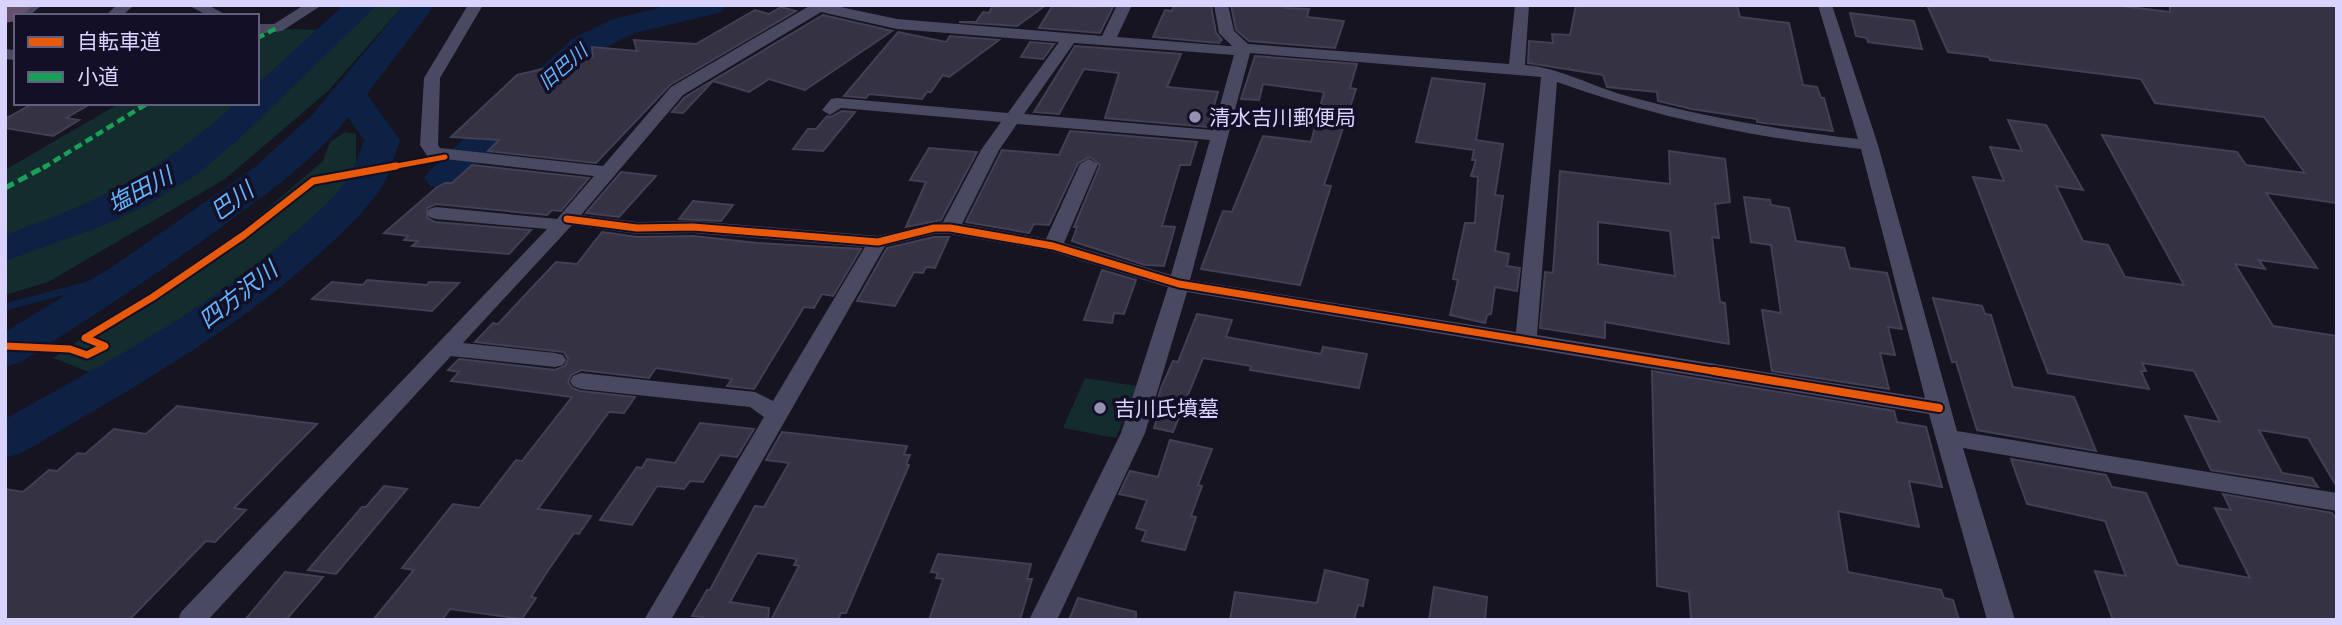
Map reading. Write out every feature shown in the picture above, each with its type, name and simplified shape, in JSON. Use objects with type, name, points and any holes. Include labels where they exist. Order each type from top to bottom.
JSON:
[{"type":"highway","points":[[5,15],[20,5]]},
{"type":"street","points":[[259,29],[277,29],[315,5]]},
{"type":"street","points":[[476,5],[432,78],[429,145],[434,153],[608,172]]},
{"type":"street","points":[[1107,41],[1125,5]]},
{"type":"street","points":[[1221,5],[1227,33],[1244,48]]},
{"type":"street","points":[[1517,69],[1521,5]]},
{"type":"street","points":[[1825,5],[1869,145],[2001,620]]},
{"type":"street","points":[[191,620],[564,222],[677,91],[820,6],[897,24],[1228,51],[1244,48],[1517,69],[1549,75],[1619,99],[1696,118],[1777,135],[1869,145]]},
{"type":"street","points":[[950,228],[990,150],[1070,38]]},
{"type":"street","points":[[1043,620],[1133,433],[1179,284],[1244,48]]},
{"type":"street","points":[[1526,340],[1549,75]]},
{"type":"street","points":[[830,110],[837,103],[1220,136]]},
{"type":"street","points":[[1053,246],[1089,164]]},
{"type":"street","points":[[436,213],[637,228],[693,227],[878,242],[934,228],[950,228],[1053,246],[1179,284],[1940,408]]},
{"type":"street","points":[[657,620],[878,242]]},
{"type":"street","points":[[444,348],[555,360]]},
{"type":"street","points":[[581,381],[754,400],[777,414]]},
{"type":"street","points":[[1950,438],[2337,502]]},
{"type":"green space","points":[[404,5],[328,91],[225,179],[48,282],[5,295],[5,170],[117,105],[259,105],[259,32],[317,30],[369,6]]},
{"type":"green space","points":[[345,132],[356,134],[356,181],[318,228],[213,310],[95,374],[53,358],[237,235],[323,161],[330,142]]},
{"type":"green space","points":[[1085,378],[1137,386],[1116,438],[1063,428]]},
{"type":"building","points":[[993,5],[1046,5],[1017,26],[959,22],[976,22],[983,12],[989,13]]},
{"type":"building","points":[[1053,5],[1114,5],[1100,33],[1039,28]]},
{"type":"building","points":[[1174,5],[1211,5],[1216,33],[1222,40],[1219,43],[1153,37],[1165,10],[1172,11]]},
{"type":"building","points":[[1231,5],[1286,5],[1285,8],[1309,9],[1307,17],[1344,21],[1335,48],[1249,41],[1236,30]]},
{"type":"building","points":[[1576,5],[1737,5],[1740,17],[1789,23],[1803,85],[1817,87],[1821,98],[1824,98],[1833,131],[1757,122],[1757,119],[1692,109],[1658,101],[1657,92],[1607,87],[1603,75],[1528,63],[1529,41],[1553,43],[1552,34],[1570,35]]},
{"type":"building","points":[[1927,5],[2113,5],[2170,12],[2170,5],[2337,5],[2337,203],[2266,193],[2317,268],[2259,260],[2265,269],[2235,264],[2273,326],[2337,336],[2337,487],[2308,438],[2259,430],[2282,473],[2312,478],[2318,487],[2211,470],[2185,416],[2220,422],[2194,371],[2142,363],[2146,371],[2141,371],[2149,389],[2048,373],[1973,177],[2004,181],[1990,147],[2022,151],[2008,120],[2046,125],[2083,190],[2056,186],[2083,241],[2108,245],[2125,277],[2184,285],[2102,135],[2237,152],[2246,165],[2305,173],[2264,117],[2155,103],[2141,79],[1990,60],[1989,57],[1948,52]]},
{"type":"building","points":[[781,7],[796,11],[670,85],[596,163],[488,151],[499,140],[451,137],[517,75],[593,57],[592,47],[637,51],[634,40],[696,44],[755,10],[769,14]]},
{"type":"building","points":[[1850,13],[1914,21],[1922,49],[1868,42],[1867,38],[1856,36]]},
{"type":"building","points":[[823,15],[892,31],[805,90],[769,79],[749,92],[713,81],[683,113],[672,112],[685,97]]},
{"type":"building","points":[[898,32],[946,42],[950,36],[999,40],[949,77],[943,75],[931,92],[927,92],[922,99],[869,94],[866,98],[844,96]]},
{"type":"building","points":[[1030,42],[1054,44],[1043,59],[1021,57]]},
{"type":"building","points":[[1075,46],[1181,54],[1167,87],[1218,92],[1208,127],[1105,118],[1119,73],[1084,69],[1059,114],[1034,112]]},
{"type":"building","points":[[1255,56],[1357,64],[1350,88],[1356,89],[1324,185],[1331,186],[1300,285],[1201,269],[1223,211],[1232,212],[1263,136],[1311,142],[1324,92],[1263,84],[1259,100],[1241,99]]},
{"type":"building","points":[[1432,78],[1485,84],[1476,140],[1503,144],[1495,195],[1503,196],[1495,251],[1509,254],[1507,266],[1520,268],[1517,291],[1495,287],[1491,314],[1487,315],[1485,323],[1450,315],[1458,280],[1453,279],[1465,223],[1475,223],[1478,177],[1471,176],[1476,160],[1472,160],[1474,150],[1416,142]]},
{"type":"building","points":[[30,105],[89,105],[66,118],[79,120],[53,136],[5,128],[5,119]]},
{"type":"building","points":[[842,111],[855,112],[823,151],[793,149],[808,129],[816,129],[827,116],[831,117]]},
{"type":"building","points":[[1070,131],[1197,142],[1190,165],[1180,165],[1162,226],[1175,227],[1164,266],[1145,265],[1072,241],[1077,227],[1074,227],[1100,165],[1090,157],[1078,163],[1049,225],[1034,224],[1029,233],[966,222],[1002,150],[1059,155]]},
{"type":"building","points":[[929,148],[977,152],[941,220],[906,227],[926,182],[910,180]]},
{"type":"building","points":[[1669,151],[1725,159],[1730,202],[1715,204],[1719,238],[1712,237],[1720,302],[1725,303],[1729,344],[1605,322],[1605,338],[1540,328],[1545,272],[1553,273],[1560,171],[1670,184]],"holes":[[[1598,222],[1670,231],[1675,276],[1598,264]]]},
{"type":"building","points":[[472,165],[589,178],[561,211],[552,210],[547,215],[436,204],[427,208],[427,218],[435,222],[531,230],[509,254],[412,246],[418,241],[404,240],[408,236],[384,233],[436,188],[452,183]]},
{"type":"building","points":[[621,172],[656,176],[619,217],[586,213]]},
{"type":"building","points":[[1744,197],[1770,200],[1771,205],[1789,208],[1796,241],[1844,248],[1850,268],[1887,273],[1902,329],[1888,327],[1895,355],[1880,353],[1889,389],[1772,371],[1762,310],[1781,313],[1771,245],[1751,242]]},
{"type":"building","points":[[693,201],[733,205],[721,221],[679,219]]},
{"type":"building","points":[[602,232],[637,237],[693,236],[861,249],[833,296],[822,294],[814,308],[804,307],[754,389],[727,386],[732,379],[656,368],[649,378],[581,370],[571,375],[568,382],[572,388],[580,391],[635,397],[624,413],[609,412],[538,509],[591,516],[579,534],[574,533],[549,569],[531,597],[536,598],[522,619],[450,609],[442,620],[373,620],[414,570],[402,568],[453,504],[479,508],[516,460],[522,461],[572,397],[451,381],[459,372],[448,370],[459,359],[555,370],[565,366],[568,359],[564,352],[475,342],[493,323],[498,324],[556,262],[577,264]]},
{"type":"building","points":[[934,237],[949,237],[935,268],[926,267],[923,273],[914,272],[895,306],[857,301],[887,248]]},
{"type":"building","points":[[1102,270],[1136,280],[1124,314],[1114,313],[1112,323],[1084,320]]},
{"type":"building","points":[[367,280],[427,285],[429,282],[459,283],[432,311],[312,299],[332,282],[363,285]]},
{"type":"building","points":[[1933,298],[1982,306],[1985,314],[1991,315],[2013,387],[2074,397],[2096,451],[1977,430],[1956,362],[1952,362]]},
{"type":"building","points":[[1197,314],[1232,320],[1226,337],[1321,354],[1323,347],[1367,354],[1359,388],[1250,370],[1251,366],[1203,358],[1173,432],[1154,428],[1163,399],[1158,398],[1161,388],[1173,361],[1178,362]]},
{"type":"building","points":[[1652,371],[1894,411],[1897,422],[1926,427],[1942,487],[1909,481],[1919,527],[1838,511],[1848,572],[1941,590],[1944,598],[1953,600],[1959,620],[1691,620],[1689,592],[1657,586]]},
{"type":"building","points":[[177,406],[317,424],[234,508],[246,510],[215,542],[206,541],[129,620],[5,620],[5,489],[23,492],[49,470],[57,471],[78,453],[85,454],[114,429],[146,434]]},
{"type":"building","points":[[700,423],[754,429],[737,457],[720,455],[703,482],[690,481],[684,489],[657,486],[632,525],[600,520],[637,467],[642,468],[647,459],[675,463]]},
{"type":"building","points":[[782,432],[907,446],[904,455],[910,455],[906,464],[909,465],[846,613],[841,613],[838,620],[771,620],[799,566],[794,565],[797,559],[757,553],[730,602],[769,608],[768,620],[701,620],[703,617],[692,616],[707,590],[710,590],[755,506],[764,507],[789,463],[766,460]]},
{"type":"building","points":[[1170,440],[1212,449],[1198,485],[1202,486],[1191,516],[1196,517],[1185,550],[1142,541],[1146,531],[1136,528],[1147,500],[1119,494],[1130,471],[1158,477]]},
{"type":"building","points":[[2011,459],[2106,475],[2112,487],[2146,493],[2178,565],[2250,578],[2215,508],[2231,510],[2223,494],[2332,513],[2337,520],[2337,620],[2113,620],[2095,571],[2126,576],[2105,521],[2027,504]]},
{"type":"building","points":[[384,486],[407,489],[336,574],[308,570],[362,507],[366,507]]},
{"type":"building","points":[[938,554],[1031,564],[1027,579],[1032,579],[1020,620],[929,620],[943,579],[936,578],[938,573],[931,572]]},
{"type":"building","points":[[1325,570],[1368,580],[1363,606],[1358,605],[1354,620],[1230,620],[1235,592],[1317,603]]},
{"type":"building","points":[[285,572],[323,577],[286,620],[245,620]]},
{"type":"building","points":[[1434,587],[1487,597],[1485,620],[1429,620]]},
{"type":"building","points":[[1078,598],[1136,612],[1136,620],[1069,620]]},
{"type":"waterway","name":"塩田川","points":[[259,101],[362,5]]},
{"type":"waterway","name":"巴川","points":[[349,93],[420,5]]},
{"type":"waterway","name":"旧巴川","points":[[443,178],[583,46],[624,26],[711,5]]},
{"type":"waterway","name":"巴川","points":[[5,352],[130,274],[268,175],[325,123],[349,93]]},
{"type":"waterway","name":"四方沢川","points":[[5,441],[150,358],[227,307],[287,262],[336,217],[369,176],[382,140],[349,93]]},
{"type":"waterway","name":"塩田川","points":[[5,249],[93,215],[155,184],[197,157],[255,105]]},
{"type":"waterway","points":[[5,307],[130,274]]},
{"type":"marked path","points":[[259,37],[277,28]]},
{"type":"marked path","points":[[5,188],[30,176],[145,105]]},
{"type":"cycle path","points":[[5,346],[70,349],[87,355],[105,346],[85,338],[153,297],[244,235],[313,181],[445,157]]},
{"type":"cycle path","points":[[567,219],[637,228],[693,227],[878,242],[934,228],[950,228],[1053,246],[1179,284],[1939,408]]},
{"type":"place","name":"清水吉川郵便局","points":[[1195,117]]},
{"type":"place","name":"吉川氏墳墓","points":[[1100,408]]}]
